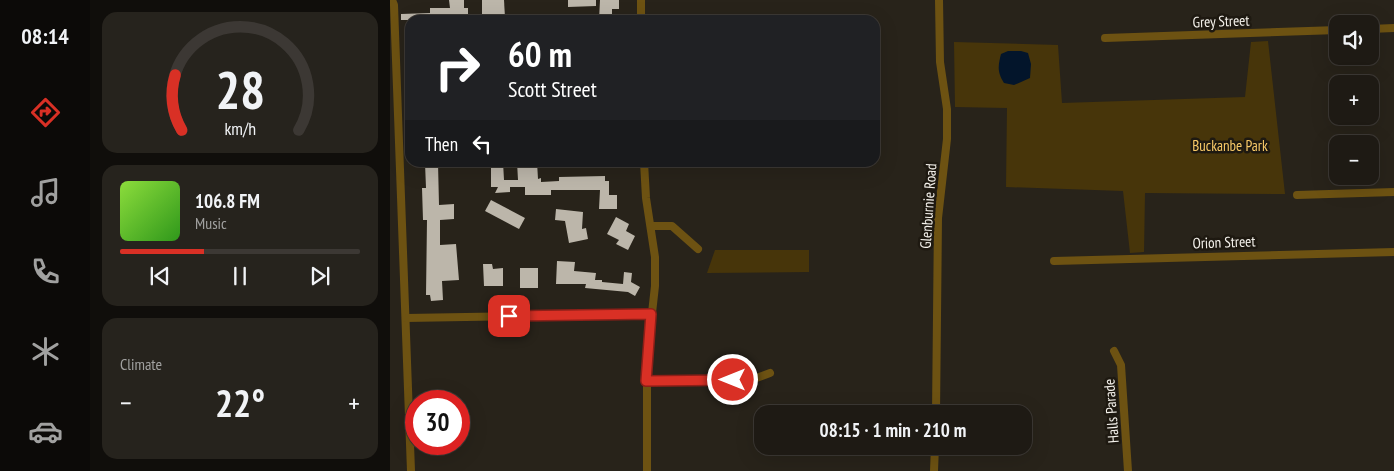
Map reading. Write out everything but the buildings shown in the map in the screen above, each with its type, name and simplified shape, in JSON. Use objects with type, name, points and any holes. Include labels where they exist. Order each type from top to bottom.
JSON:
[{"type":"street","points":[[392,0],[394,5],[411,471]]},
{"type":"street","points":[[641,0],[641,15]]},
{"type":"street","name":"Glenburnie Road","points":[[936,405],[938,218],[947,139],[947,109],[940,62],[939,0]]},
{"type":"street","points":[[1379,29],[1394,28]]},
{"type":"street","name":"Grey Street","points":[[1105,38],[1329,30]]},
{"type":"street","points":[[644,167],[646,198],[655,257],[656,286],[651,314],[646,381],[647,471]]},
{"type":"street","points":[[1297,196],[1394,192]]},
{"type":"street","points":[[651,226],[672,226],[698,248]]},
{"type":"street","name":"Orion Street","points":[[1054,261],[1394,252]]},
{"type":"street","points":[[406,318],[651,314]]},
{"type":"street","name":"Halls Parade","points":[[1114,350],[1121,365],[1128,471]]},
{"type":"street","points":[[646,381],[751,380],[770,373]]},
{"type":"street","points":[[934,471],[935,455]]},
{"type":"green space","name":"Buckanbe Park","points":[[1268,41],[1285,194],[1145,193],[1144,252],[1130,253],[1123,191],[1006,187],[1007,108],[955,107],[954,42],[1058,45],[1062,103],[1245,97],[1251,42]]},
{"type":"green space","points":[[715,250],[809,250],[809,272],[707,273]]},
{"type":"water","points":[[1008,51],[1028,53],[1031,64],[1030,78],[1014,85],[1004,83],[999,72],[999,62],[1001,54]]},
{"type":"route","points":[[509,316],[651,314],[646,381],[733,380]]}]
